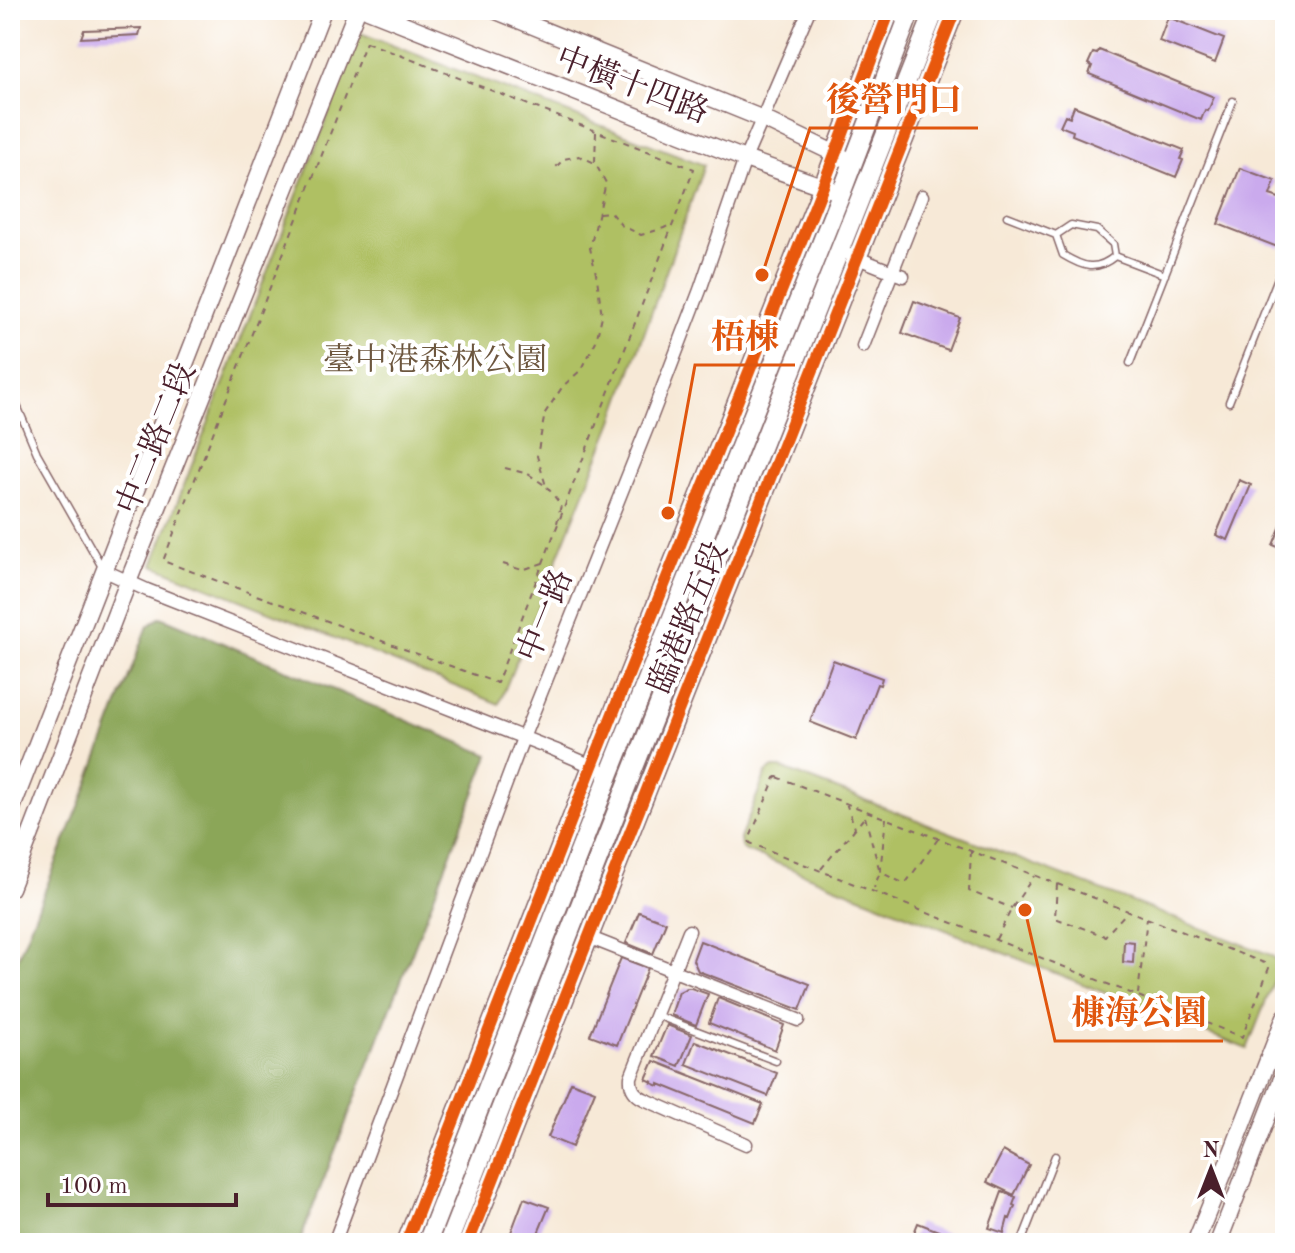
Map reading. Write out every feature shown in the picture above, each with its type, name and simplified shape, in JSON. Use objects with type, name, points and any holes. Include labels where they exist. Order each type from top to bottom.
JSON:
[{"type":"main road","name":"臨港路五段","points":[[427,1240],[592,766],[890,10]]},
{"type":"main road","name":"臨港路五段","points":[[427,1240],[911,10]]},
{"type":"main road","name":"臨港路五段","points":[[427,1240],[629,780],[935,10]]},
{"type":"main road","name":"臨港路五段","points":[[468,1243],[955,10]]},
{"type":"street","name":"中二路二段","points":[[10,813],[323,10]]},
{"type":"street","name":"中二路二段","points":[[10,888],[128,582],[357,10]]},
{"type":"street","name":"中橫十四路","points":[[368,10],[745,159],[878,208]]},
{"type":"street","name":"中橫十四路","points":[[494,10],[763,119],[890,178]]},
{"type":"street","name":"中一路","points":[[334,1243],[523,738],[655,409],[745,159],[809,10]]},
{"type":"street","points":[[863,346],[898,274],[922,196]]},
{"type":"street","points":[[803,237],[898,274]]},
{"type":"street","points":[[105,571],[647,788]]},
{"type":"street","points":[[689,931],[631,1083],[634,1093],[649,1102],[746,1144]]},
{"type":"street","points":[[588,937],[798,1020]]},
{"type":"street","points":[[1195,1243],[1285,1017]]},
{"type":"street","points":[[1218,1243],[1285,1071]]},
{"type":"lane","points":[[1130,363],[1233,101]]},
{"type":"lane","points":[[1007,216],[1056,235],[1063,255],[1081,265],[1105,264],[1115,256]]},
{"type":"lane","points":[[1056,235],[1071,225],[1097,230],[1113,244],[1115,256]]},
{"type":"lane","points":[[1115,256],[1165,275]]},
{"type":"lane","points":[[1229,402],[1285,260]]},
{"type":"lane","points":[[10,389],[37,453],[105,571]]},
{"type":"lane","points":[[656,1015],[776,1061]]},
{"type":"lane","points":[[1021,1243],[1055,1156]]},
{"type":"path","points":[[366,42],[694,169],[674,223],[497,683],[163,561],[366,42]]},
{"type":"path","points":[[546,486],[537,456],[545,413],[563,386],[582,369],[596,341],[602,316],[590,248],[606,183],[595,163],[596,131]]},
{"type":"path","points":[[555,168],[564,159],[579,156],[595,163]]},
{"type":"path","points":[[597,214],[610,212],[621,225],[641,235],[674,223]]},
{"type":"path","points":[[505,468],[528,474],[546,486],[561,505],[555,532]]},
{"type":"path","points":[[503,564],[522,570],[543,564]]},
{"type":"path","points":[[777,777],[886,818],[1266,964],[1269,968],[1242,1037],[750,843],[749,840],[777,777]]},
{"type":"path","points":[[846,803],[855,829]]},
{"type":"path","points":[[821,870],[865,817],[880,872],[905,884],[939,838]]},
{"type":"path","points":[[873,890],[880,872],[886,818]]},
{"type":"path","points":[[971,851],[969,891],[1012,908]]},
{"type":"path","points":[[996,939],[1034,875]]},
{"type":"path","points":[[1057,884],[1055,918],[1105,936],[1128,911]]},
{"type":"path","points":[[1138,996],[1147,918]]},
{"type":"green space","name":"臺中港森林公園","points":[[360,33],[704,165],[613,421],[499,704],[153,565]]},
{"type":"green space","points":[[161,617],[489,755],[299,1243],[10,1243],[10,977],[148,626]]},
{"type":"green space","points":[[773,768],[781,768],[1271,955],[1277,961],[1278,970],[1247,1049],[746,851],[741,847],[740,839],[766,773]]},
{"type":"building","points":[[1168,17],[1224,39],[1215,63],[1159,41]]},
{"type":"building","points":[[141,28],[139,35],[81,38],[84,30]]},
{"type":"building","points":[[1099,50],[1214,97],[1208,111],[1205,110],[1201,120],[1089,74],[1092,66],[1088,64],[1093,53],[1097,54]]},
{"type":"building","points":[[1074,106],[1184,150],[1176,177],[1072,135],[1073,131],[1060,126],[1065,115],[1070,117]]},
{"type":"building","points":[[1240,168],[1275,181],[1270,195],[1285,200],[1285,235],[1280,248],[1218,224]]},
{"type":"building","points":[[914,301],[960,318],[948,350],[902,333]]},
{"type":"building","points":[[1239,480],[1251,485],[1228,540],[1216,535]]},
{"type":"building","points":[[1285,516],[1285,550],[1273,545]]},
{"type":"building","points":[[833,660],[882,678],[856,740],[810,722]]},
{"type":"building","points":[[639,912],[666,922],[653,954],[626,943]]},
{"type":"building","points":[[700,941],[810,984],[800,1010],[698,971],[693,960]]},
{"type":"building","points":[[1124,941],[1134,942],[1133,963],[1123,962]]},
{"type":"building","points":[[621,958],[648,968],[617,1045],[590,1035]]},
{"type":"building","points":[[687,988],[708,994],[696,1025],[671,1015],[679,992]]},
{"type":"building","points":[[718,998],[784,1025],[775,1050],[709,1023]]},
{"type":"building","points":[[667,1025],[692,1035],[679,1066],[654,1056]]},
{"type":"building","points":[[695,1041],[777,1073],[768,1096],[686,1064]]},
{"type":"building","points":[[654,1061],[763,1104],[755,1123],[652,1083],[646,1079]]},
{"type":"building","points":[[571,1082],[595,1091],[572,1147],[548,1137]]},
{"type":"building","points":[[1003,1151],[1029,1165],[1014,1195],[987,1182]]},
{"type":"building","points":[[1002,1192],[1016,1197],[1004,1233],[989,1228]]},
{"type":"building","points":[[524,1198],[549,1207],[534,1243],[507,1243]]},
{"type":"building","points":[[918,1223],[949,1235],[946,1243],[910,1243]]},
{"type":"cycle path","points":[[406,1243],[890,10]]},
{"type":"cycle path","points":[[468,1243],[955,10]]},
{"type":"place","name":"後營門口","points":[[762,275]]},
{"type":"place","name":"梧棟","points":[[668,513]]},
{"type":"place","name":"槺海公園","points":[[1025,910]]}]
